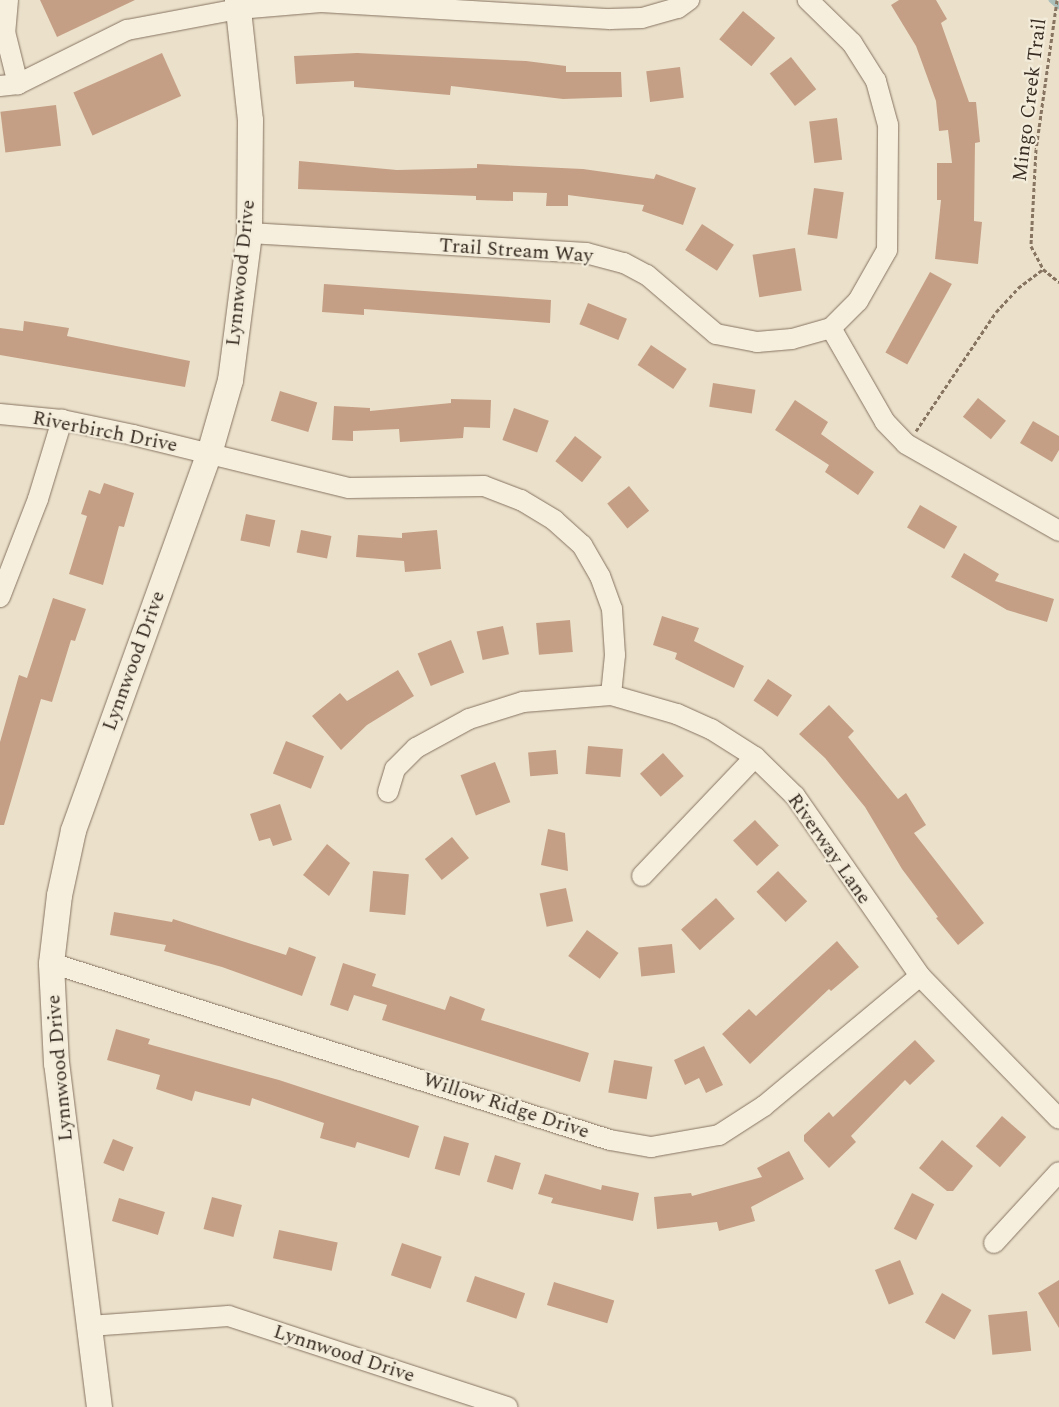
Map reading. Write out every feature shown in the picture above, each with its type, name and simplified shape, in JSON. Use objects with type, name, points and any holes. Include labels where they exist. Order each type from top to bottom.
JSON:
[{"type":"street","points":[[8,0],[5,32],[9,85],[127,30],[237,4],[321,2],[610,18],[642,18],[678,8],[689,0]]},
{"type":"street","name":"Trail Stream Way","points":[[249,233],[586,253],[624,263],[647,276],[716,334],[757,342],[792,339],[831,328],[858,302],[887,250],[888,125],[876,82],[852,43],[808,0]]},
{"type":"street","name":"Lynnwood Drive","points":[[99,1407],[56,1063],[51,963],[59,895],[73,830],[210,453],[230,380],[249,233],[250,120],[237,4]]},
{"type":"street","points":[[831,328],[885,422],[906,444],[1059,531]]},
{"type":"street","name":"Riverbirch Drive","points":[[0,414],[62,420],[210,453],[349,488],[484,486],[521,500],[554,520],[582,545],[600,576],[612,610],[615,655],[611,695]]},
{"type":"street","points":[[0,597],[38,499],[62,420]]},
{"type":"street","name":"Riverway Lane","points":[[388,792],[395,769],[416,748],[468,719],[522,702],[611,695],[677,714],[711,729],[755,757],[795,796],[920,976],[1059,1119]]},
{"type":"street","points":[[642,876],[755,757]]},
{"type":"street","name":"Willow Ridge Drive","points":[[51,963],[610,1140],[651,1147],[720,1135],[764,1106],[920,976]]},
{"type":"street","points":[[994,1243],[1059,1172]]},
{"type":"street","name":"Lynnwood Drive","points":[[89,1326],[229,1316],[508,1407]]},
{"type":"path","name":"Mingo Creek Trail","points":[[1057,0],[1054,38],[1042,95],[1031,246],[1043,269],[1059,282]]},
{"type":"path","points":[[906,444],[996,312],[1018,288],[1043,269]]},
{"type":"building","points":[[40,0],[135,0],[57,37]]},
{"type":"building","points":[[899,0],[936,0],[947,19],[941,23],[969,102],[976,102],[980,142],[975,143],[974,221],[982,222],[978,264],[935,259],[941,200],[937,200],[937,163],[952,163],[948,130],[939,131],[936,101],[916,46],[891,5]]},
{"type":"building","points":[[743,11],[775,38],[751,66],[719,39]]},
{"type":"building","points":[[162,53],[181,96],[93,135],[73,92]]},
{"type":"building","points":[[357,53],[526,61],[566,66],[566,72],[621,72],[622,97],[563,99],[451,86],[450,95],[354,87],[354,81],[296,84],[294,56]]},
{"type":"building","points":[[791,57],[816,89],[795,106],[770,74]]},
{"type":"building","points":[[680,67],[684,98],[650,102],[646,71]]},
{"type":"building","points":[[56,105],[61,146],[5,153],[0,112]]},
{"type":"building","points":[[837,118],[842,160],[814,163],[809,121]]},
{"type":"building","points":[[299,161],[397,170],[477,168],[477,164],[583,169],[654,179],[656,174],[696,188],[683,225],[642,211],[644,205],[568,195],[568,206],[546,206],[547,193],[513,192],[513,201],[476,200],[476,196],[298,189]]},
{"type":"building","points":[[814,188],[844,192],[837,239],[807,235]]},
{"type":"building","points":[[702,224],[734,245],[717,271],[685,250]]},
{"type":"building","points":[[795,248],[802,290],[759,297],[753,255]]},
{"type":"building","points":[[930,272],[952,284],[907,365],[885,352]]},
{"type":"building","points":[[324,284],[551,300],[550,323],[364,309],[364,315],[322,312]]},
{"type":"building","points":[[588,303],[627,319],[618,340],[579,324]]},
{"type":"building","points":[[24,321],[69,328],[67,336],[190,361],[185,387],[0,355],[0,328],[23,331]]},
{"type":"building","points":[[651,345],[687,369],[673,389],[638,365]]},
{"type":"building","points":[[713,383],[755,390],[752,413],[709,407]]},
{"type":"building","points":[[280,391],[317,402],[308,432],[271,421]]},
{"type":"building","points":[[978,398],[1006,421],[991,439],[963,417]]},
{"type":"building","points":[[451,399],[491,400],[490,428],[464,427],[463,438],[400,442],[399,429],[353,431],[353,441],[332,440],[334,406],[370,408],[370,411],[451,403]]},
{"type":"building","points":[[795,400],[828,422],[821,434],[874,472],[858,495],[825,472],[829,465],[775,430]]},
{"type":"building","points":[[514,408],[549,421],[537,453],[502,440]]},
{"type":"building","points":[[1033,421],[1059,436],[1059,450],[1052,462],[1020,443]]},
{"type":"building","points":[[575,436],[602,457],[582,482],[555,461]]},
{"type":"building","points":[[104,483],[134,493],[124,527],[119,526],[103,585],[69,574],[87,516],[81,514],[89,490],[100,494]]},
{"type":"building","points":[[629,486],[649,511],[627,528],[607,504]]},
{"type":"building","points":[[920,505],[957,526],[944,549],[907,528]]},
{"type":"building","points":[[246,514],[275,520],[270,547],[240,540]]},
{"type":"building","points":[[301,530],[331,536],[327,558],[297,553]]},
{"type":"building","points":[[437,530],[441,569],[405,572],[404,561],[356,557],[358,535],[402,538],[402,533]]},
{"type":"building","points":[[964,553],[999,574],[995,581],[1054,599],[1047,622],[1007,610],[951,577]]},
{"type":"building","points":[[53,598],[86,609],[75,641],[71,640],[52,702],[41,699],[4,825],[0,825],[0,742],[19,675],[27,678]]},
{"type":"building","points":[[662,616],[699,628],[694,641],[744,666],[734,688],[675,659],[677,653],[653,645]]},
{"type":"building","points":[[570,620],[573,652],[539,655],[536,623]]},
{"type":"building","points":[[503,626],[509,654],[483,660],[477,632]]},
{"type":"building","points":[[451,640],[464,672],[431,686],[418,653]]},
{"type":"building","points":[[398,670],[414,696],[367,725],[341,750],[312,716],[340,693],[347,701]]},
{"type":"building","points":[[768,679],[792,695],[778,717],[753,701]]},
{"type":"building","points":[[829,705],[854,731],[848,737],[898,799],[906,793],[926,825],[914,833],[984,923],[958,945],[936,918],[938,917],[902,869],[865,807],[825,758],[799,734]]},
{"type":"building","points":[[286,741],[324,756],[311,789],[273,773]]},
{"type":"building","points":[[588,746],[623,749],[620,777],[586,774]]},
{"type":"building","points":[[556,750],[558,774],[530,776],[528,752]]},
{"type":"building","points":[[663,753],[684,776],[661,797],[640,774]]},
{"type":"building","points":[[495,762],[510,802],[476,815],[460,775]]},
{"type":"building","points":[[280,804],[292,840],[273,846],[270,838],[259,841],[250,814]]},
{"type":"building","points":[[755,820],[779,846],[757,866],[733,840]]},
{"type":"building","points":[[548,829],[565,833],[568,871],[541,865]]},
{"type":"building","points":[[452,837],[469,858],[442,880],[425,859]]},
{"type":"building","points":[[327,844],[350,863],[329,896],[303,875]]},
{"type":"building","points":[[373,871],[409,874],[405,915],[369,912]]},
{"type":"building","points":[[778,871],[807,901],[786,922],[756,892]]},
{"type":"building","points":[[566,888],[573,921],[547,927],[540,894]]},
{"type":"building","points":[[716,898],[735,919],[700,950],[681,929]]},
{"type":"building","points":[[114,912],[172,922],[173,919],[286,955],[289,947],[316,957],[302,996],[222,967],[164,951],[166,945],[110,935]]},
{"type":"building","points":[[587,930],[619,953],[600,979],[568,956]]},
{"type":"building","points":[[837,941],[859,967],[831,991],[829,989],[750,1064],[722,1034],[749,1009],[756,1016]]},
{"type":"building","points":[[672,944],[675,973],[641,976],[638,948]]},
{"type":"building","points":[[343,963],[376,974],[372,986],[445,1010],[450,996],[485,1009],[481,1020],[589,1053],[580,1082],[382,1020],[387,1005],[354,995],[348,1011],[330,1005]]},
{"type":"building","points":[[116,1029],[150,1039],[148,1044],[279,1080],[419,1126],[409,1158],[357,1142],[355,1148],[320,1138],[324,1123],[252,1098],[250,1106],[195,1091],[192,1101],[156,1089],[160,1075],[107,1060]]},
{"type":"building","points":[[915,1040],[935,1061],[910,1085],[905,1080],[851,1136],[856,1142],[829,1168],[804,1141],[804,1135],[829,1112],[833,1117]]},
{"type":"building","points":[[704,1046],[723,1085],[706,1093],[699,1078],[685,1085],[674,1060]]},
{"type":"building","points":[[614,1060],[652,1067],[647,1099],[608,1092]]},
{"type":"building","points":[[1002,1116],[1026,1137],[1000,1167],[976,1146]]},
{"type":"building","points":[[444,1136],[469,1143],[460,1176],[435,1169]]},
{"type":"building","points":[[113,1139],[133,1147],[124,1171],[103,1163]]},
{"type":"building","points":[[942,1140],[973,1166],[953,1191],[947,1191],[919,1168]]},
{"type":"building","points":[[789,1151],[804,1179],[751,1207],[755,1221],[719,1231],[717,1222],[657,1229],[654,1197],[691,1193],[692,1196],[762,1177],[757,1168]]},
{"type":"building","points":[[495,1155],[521,1163],[513,1190],[487,1182]]},
{"type":"building","points":[[545,1174],[601,1190],[602,1185],[639,1193],[633,1221],[551,1203],[553,1198],[538,1194]]},
{"type":"building","points":[[912,1193],[934,1204],[916,1240],[894,1229]]},
{"type":"building","points":[[212,1197],[242,1205],[233,1237],[203,1229]]},
{"type":"building","points":[[119,1198],[165,1212],[158,1235],[112,1221]]},
{"type":"building","points":[[279,1230],[338,1242],[332,1271],[273,1258]]},
{"type":"building","points":[[402,1243],[442,1257],[431,1289],[391,1275]]},
{"type":"building","points":[[900,1260],[914,1294],[889,1304],[875,1270]]},
{"type":"building","points":[[475,1276],[525,1293],[516,1319],[466,1302]]},
{"type":"building","points":[[1059,1280],[1059,1328],[1038,1293]]},
{"type":"building","points":[[554,1282],[614,1300],[607,1323],[547,1305]]},
{"type":"building","points":[[942,1293],[971,1310],[954,1339],[925,1322]]},
{"type":"building","points":[[1027,1311],[1031,1351],[992,1355],[988,1315]]},
{"type":"waterway","points":[[1052,0],[1059,6]]}]
